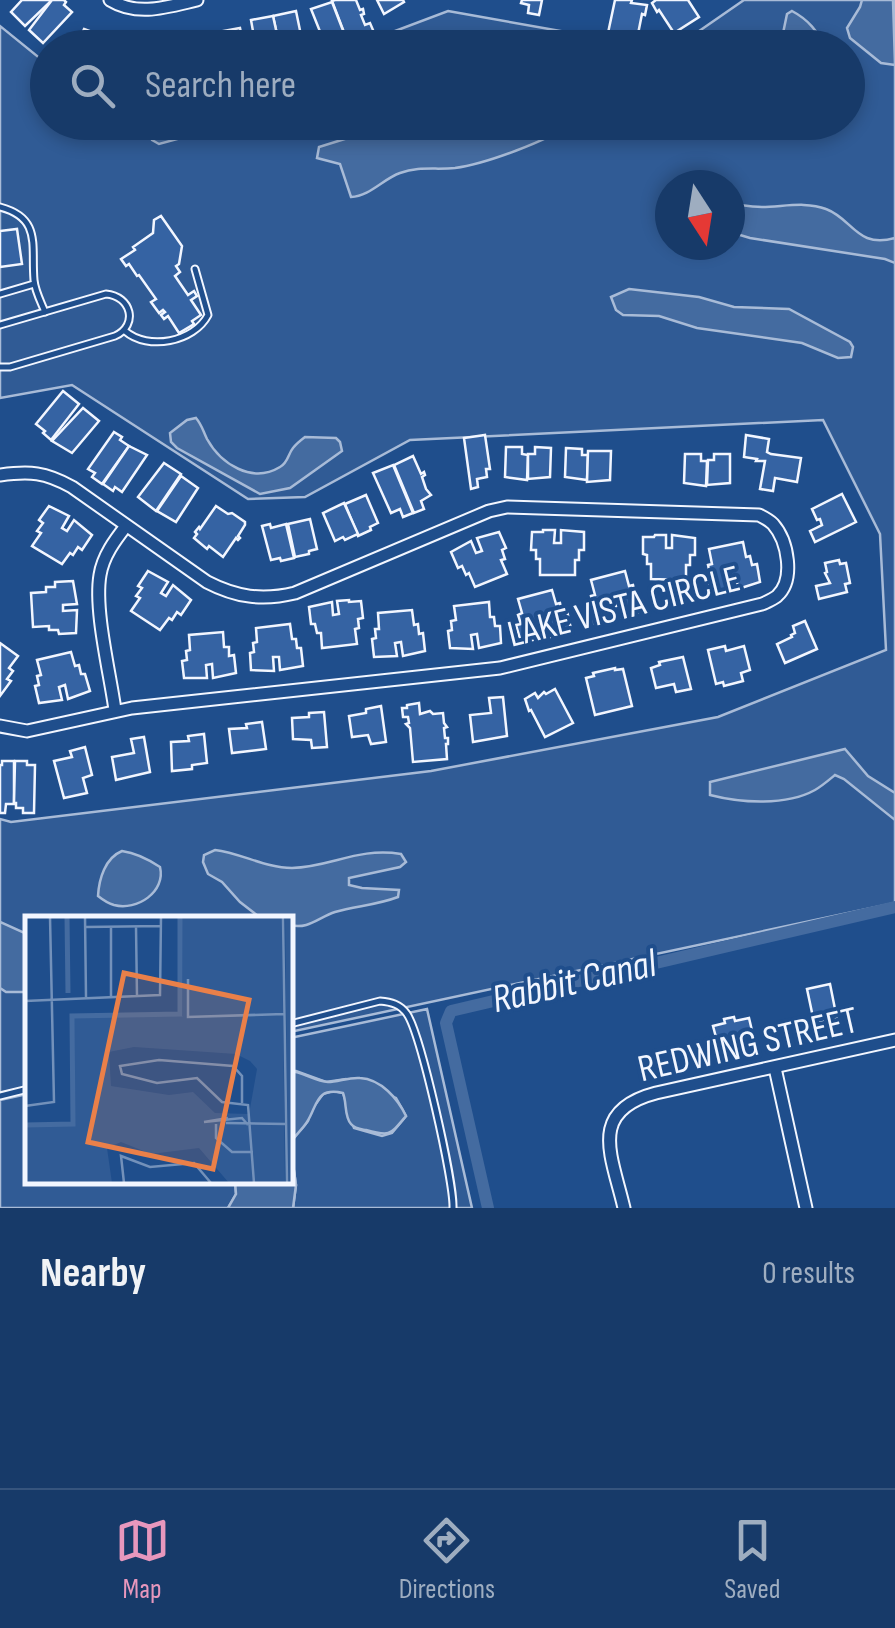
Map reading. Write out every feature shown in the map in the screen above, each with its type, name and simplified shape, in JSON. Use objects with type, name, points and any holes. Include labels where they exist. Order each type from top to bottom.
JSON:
[{"type":"street","points":[[110,0],[136,10],[197,0]]},
{"type":"street","name":"LAKE VISTA CIRCLE","points":[[0,476],[39,473],[56,479],[217,587],[244,597],[294,593],[489,511],[507,507],[758,515],[771,522],[780,535],[788,568],[786,584],[776,597],[762,604],[530,663],[115,710],[27,732],[0,726]]},
{"type":"street","points":[[115,710],[100,613],[100,572],[126,526]]},
{"type":"street","name":"REDWING STREET","points":[[624,1208],[609,1145],[610,1125],[616,1111],[641,1097],[895,1040]]},
{"type":"street","points":[[774,1068],[806,1208]]},
{"type":"lane","points":[[0,206],[16,211],[29,224],[34,284],[46,312]]},
{"type":"lane","points":[[125,331],[135,340],[163,342],[203,324],[208,315],[195,268]]},
{"type":"lane","points":[[0,294],[34,284]]},
{"type":"lane","points":[[0,325],[106,294],[114,294],[129,310],[125,331],[0,367]]},
{"type":"lane","points":[[292,1023],[380,1001],[404,1009],[421,1053],[449,1173],[452,1208]]},
{"type":"lane","points":[[0,1096],[25,1090]]},
{"type":"shaded area","points":[[744,0],[895,0],[895,903],[292,1032],[292,916],[25,916],[25,1087],[0,1093],[0,819],[11,822],[431,771],[718,717],[886,650],[880,534],[823,420],[410,440],[305,497],[248,499],[72,385],[0,398],[0,26],[30,50],[30,140],[865,140],[865,30],[701,30]]},
{"type":"shaded area","points":[[862,0],[893,0],[895,65],[881,63],[865,50],[865,30],[848,30]]},
{"type":"shaded area","points":[[448,11],[555,30],[398,30]]},
{"type":"shaded area","points":[[792,11],[815,30],[784,30],[787,14]]},
{"type":"shaded area","points":[[341,140],[541,140],[468,166],[407,171],[351,197],[340,164],[317,158],[319,147]]},
{"type":"shaded area","points":[[745,205],[818,207],[872,240],[895,238],[895,263],[885,259],[745,236]]},
{"type":"shaded area","points":[[629,289],[699,297],[734,307],[789,309],[850,342],[851,357],[838,358],[802,343],[697,328],[659,316],[623,315],[616,310],[611,297]]},
{"type":"shaded area","points":[[196,418],[220,456],[248,472],[269,472],[280,467],[305,437],[336,438],[342,451],[290,488],[260,494],[171,442],[170,433]]},
{"type":"shaded area","points":[[845,749],[868,776],[895,793],[895,820],[835,775],[815,790],[791,799],[749,801],[710,795],[710,782]]},
{"type":"shaded area","points":[[215,850],[292,868],[371,853],[401,854],[406,862],[400,867],[349,878],[349,885],[399,890],[398,897],[296,926],[292,925],[292,916],[258,916],[208,874],[204,855]]},
{"type":"shaded area","points":[[122,851],[160,867],[161,876],[148,898],[123,906],[98,896],[104,870]]},
{"type":"shaded area","points":[[0,922],[25,933],[25,992],[6,992],[0,988]]},
{"type":"shaded area","points":[[427,1009],[472,1208],[293,1208],[296,1185],[292,1141],[323,1094],[343,1093],[354,1128],[382,1136],[392,1133],[406,1116],[396,1098],[346,1079],[326,1082],[292,1071],[292,1038]]},
{"type":"shaded area","points":[[292,1072],[328,1082],[368,1079],[382,1086],[406,1116],[389,1133],[358,1128],[349,1121],[343,1093],[334,1092],[322,1095],[292,1141]]},
{"type":"shaded area","points":[[25,1094],[25,1183],[235,1183],[236,1194],[228,1208],[0,1208],[0,1100]]},
{"type":"shaded area","points":[[292,1157],[296,1185],[293,1208],[228,1208],[236,1194],[235,1183],[292,1183]]},
{"type":"building","points":[[22,0],[52,0],[25,26],[11,12]]},
{"type":"building","points":[[52,0],[64,0],[72,12],[55,30],[29,30]]},
{"type":"building","points":[[356,0],[363,9],[365,25],[370,23],[373,30],[343,30],[332,1]]},
{"type":"building","points":[[377,0],[403,0],[404,2],[384,14]]},
{"type":"building","points":[[542,0],[539,15],[528,13],[529,5],[521,3]]},
{"type":"building","points":[[615,0],[647,5],[639,30],[609,30]]},
{"type":"building","points":[[688,0],[699,17],[672,30],[652,3]]},
{"type":"building","points":[[332,2],[342,30],[319,30],[311,9]]},
{"type":"building","points":[[296,11],[300,30],[276,30],[273,16]]},
{"type":"building","points":[[273,16],[276,30],[253,30],[251,20]]},
{"type":"building","points":[[161,216],[182,246],[176,266],[180,272],[175,276],[188,295],[194,291],[197,296],[191,300],[201,315],[179,333],[168,316],[164,319],[161,315],[165,312],[159,313],[151,302],[156,299],[139,275],[121,259],[153,233],[154,220]]},
{"type":"building","points":[[17,229],[22,264],[0,267],[0,231]]},
{"type":"building","points":[[63,391],[79,404],[51,440],[36,424]]},
{"type":"building","points":[[83,408],[99,421],[72,453],[52,441]]},
{"type":"building","points":[[114,432],[129,446],[102,484],[88,469]]},
{"type":"building","points":[[485,435],[490,469],[486,469],[487,477],[477,479],[478,487],[471,489],[464,438]]},
{"type":"building","points":[[746,435],[769,439],[767,452],[771,454],[801,458],[797,482],[775,478],[773,491],[760,489],[765,461],[744,457]]},
{"type":"building","points":[[129,446],[147,455],[122,492],[115,487],[113,491],[103,484]]},
{"type":"building","points":[[506,447],[522,447],[522,454],[528,455],[527,480],[505,477]]},
{"type":"building","points":[[535,447],[551,448],[550,477],[528,479],[528,454],[535,454]]},
{"type":"building","points":[[566,448],[582,449],[582,455],[588,455],[587,480],[565,477]]},
{"type":"building","points":[[588,451],[611,451],[610,480],[587,482]]},
{"type":"building","points":[[685,454],[701,454],[701,461],[707,461],[706,486],[684,483]]},
{"type":"building","points":[[714,454],[730,454],[730,483],[707,485],[708,460],[714,460]]},
{"type":"building","points":[[413,456],[421,474],[424,472],[422,477],[431,495],[421,501],[424,509],[414,513],[394,465]]},
{"type":"building","points":[[164,463],[181,474],[156,511],[138,497]]},
{"type":"building","points":[[393,465],[413,513],[403,517],[400,509],[391,513],[373,473]]},
{"type":"building","points":[[181,476],[198,488],[176,522],[157,511]]},
{"type":"building","points":[[842,494],[856,522],[815,542],[810,531],[822,525],[812,509]]},
{"type":"building","points":[[366,495],[378,523],[358,536],[345,504]]},
{"type":"building","points":[[344,503],[358,534],[335,541],[323,513]]},
{"type":"building","points":[[49,506],[69,516],[62,528],[67,531],[74,520],[92,535],[82,550],[78,547],[62,564],[32,546],[41,533],[37,531],[43,523],[39,520]]},
{"type":"building","points":[[216,506],[245,522],[240,538],[223,557],[194,538]]},
{"type":"building","points":[[310,519],[317,549],[295,557],[288,524]]},
{"type":"building","points":[[270,524],[271,528],[286,524],[294,558],[271,560],[262,526]]},
{"type":"building","points":[[555,530],[554,543],[561,543],[561,530],[584,532],[584,550],[579,550],[579,560],[575,560],[575,575],[540,575],[540,559],[536,559],[536,550],[531,550],[532,532]]},
{"type":"building","points":[[499,532],[506,548],[502,550],[505,559],[501,560],[507,574],[475,587],[469,573],[466,575],[462,566],[458,568],[451,552],[471,541],[476,553],[482,551],[477,538]]},
{"type":"building","points":[[666,535],[666,548],[672,548],[672,535],[695,538],[695,555],[690,555],[690,565],[686,565],[686,580],[651,579],[651,564],[647,564],[647,555],[643,554],[643,537]]},
{"type":"building","points":[[743,542],[746,557],[750,556],[752,565],[757,564],[760,582],[738,589],[736,575],[730,577],[733,590],[709,592],[709,549]]},
{"type":"building","points":[[839,560],[840,564],[846,563],[850,583],[845,584],[847,592],[819,599],[816,586],[830,583],[825,563]]},
{"type":"building","points":[[148,571],[168,582],[161,593],[166,596],[173,585],[191,600],[181,615],[177,612],[160,630],[131,611],[140,598],[136,596],[142,588],[138,586]]},
{"type":"building","points":[[625,571],[644,610],[622,618],[619,605],[613,607],[616,620],[594,623],[589,606],[593,605],[591,596],[595,595],[591,580]]},
{"type":"building","points":[[73,581],[77,604],[63,605],[63,611],[77,610],[76,633],[59,634],[58,630],[49,630],[49,626],[33,627],[31,593],[46,592],[46,587],[55,587],[55,582]]},
{"type":"building","points":[[552,590],[562,613],[567,611],[571,629],[550,637],[546,624],[540,625],[544,638],[521,642],[516,625],[521,624],[518,615],[522,613],[518,599]]},
{"type":"building","points":[[337,601],[361,601],[363,618],[358,619],[359,628],[355,629],[357,644],[322,648],[321,633],[311,624],[309,607],[332,602],[333,615],[339,614]]},
{"type":"building","points":[[489,602],[490,617],[494,617],[495,626],[500,626],[501,643],[479,648],[477,634],[471,635],[473,649],[450,648],[448,631],[452,630],[451,621],[456,620],[454,606]]},
{"type":"building","points":[[412,610],[414,625],[418,624],[419,634],[423,633],[425,651],[403,656],[401,642],[395,643],[397,656],[374,657],[372,639],[376,638],[375,629],[379,629],[378,613]]},
{"type":"building","points":[[805,621],[817,649],[785,663],[777,644],[792,637],[793,626]]},
{"type":"building","points":[[290,624],[292,639],[301,648],[303,666],[280,670],[279,657],[273,657],[274,671],[251,670],[250,653],[257,642],[256,628]]},
{"type":"building","points":[[223,632],[224,647],[229,647],[229,656],[234,655],[236,673],[213,678],[212,664],[206,665],[207,678],[184,678],[182,661],[187,660],[186,651],[190,650],[189,635]]},
{"type":"building","points":[[0,643],[18,656],[9,668],[13,671],[7,679],[11,681],[0,696]]},
{"type":"building","points":[[725,646],[726,651],[744,646],[750,670],[741,673],[743,681],[724,686],[723,682],[716,684],[708,650]]},
{"type":"building","points":[[71,652],[90,691],[68,699],[65,685],[59,687],[62,700],[39,703],[35,686],[39,685],[37,676],[41,675],[37,660]]},
{"type":"building","points":[[683,657],[691,689],[676,692],[674,684],[656,688],[651,668],[659,662]]},
{"type":"building","points":[[623,669],[632,706],[595,715],[586,678]]},
{"type":"building","points":[[555,689],[573,723],[545,737],[525,699],[535,693],[538,698]]},
{"type":"building","points":[[503,697],[507,736],[473,742],[470,715],[491,713],[489,698]]},
{"type":"building","points":[[419,703],[420,714],[443,713],[447,759],[413,762],[408,717],[403,717],[402,708]]},
{"type":"building","points":[[381,706],[386,742],[371,744],[368,735],[352,737],[349,716]]},
{"type":"building","points":[[324,712],[327,747],[312,748],[311,740],[293,739],[292,718]]},
{"type":"building","points":[[262,722],[266,749],[232,753],[229,729]]},
{"type":"building","points":[[204,734],[207,763],[172,771],[171,742],[189,741],[188,736]]},
{"type":"building","points":[[144,737],[150,772],[116,780],[112,757],[134,753],[131,739]]},
{"type":"building","points":[[85,747],[92,775],[83,778],[87,793],[64,798],[54,761],[72,757],[70,751]]},
{"type":"building","points":[[2,761],[14,761],[14,804],[6,804],[5,813],[0,813]]},
{"type":"building","points":[[15,761],[35,765],[34,813],[23,813],[23,808],[16,808],[14,803]]},
{"type":"building","points":[[830,984],[837,1019],[814,1022],[807,989]]},
{"type":"building","points":[[734,1017],[735,1021],[749,1018],[753,1035],[717,1041],[713,1026]]},
{"type":"waterway","name":"Rabbit Canal","points":[[488,1208],[446,1023],[451,1011],[895,907]]}]
